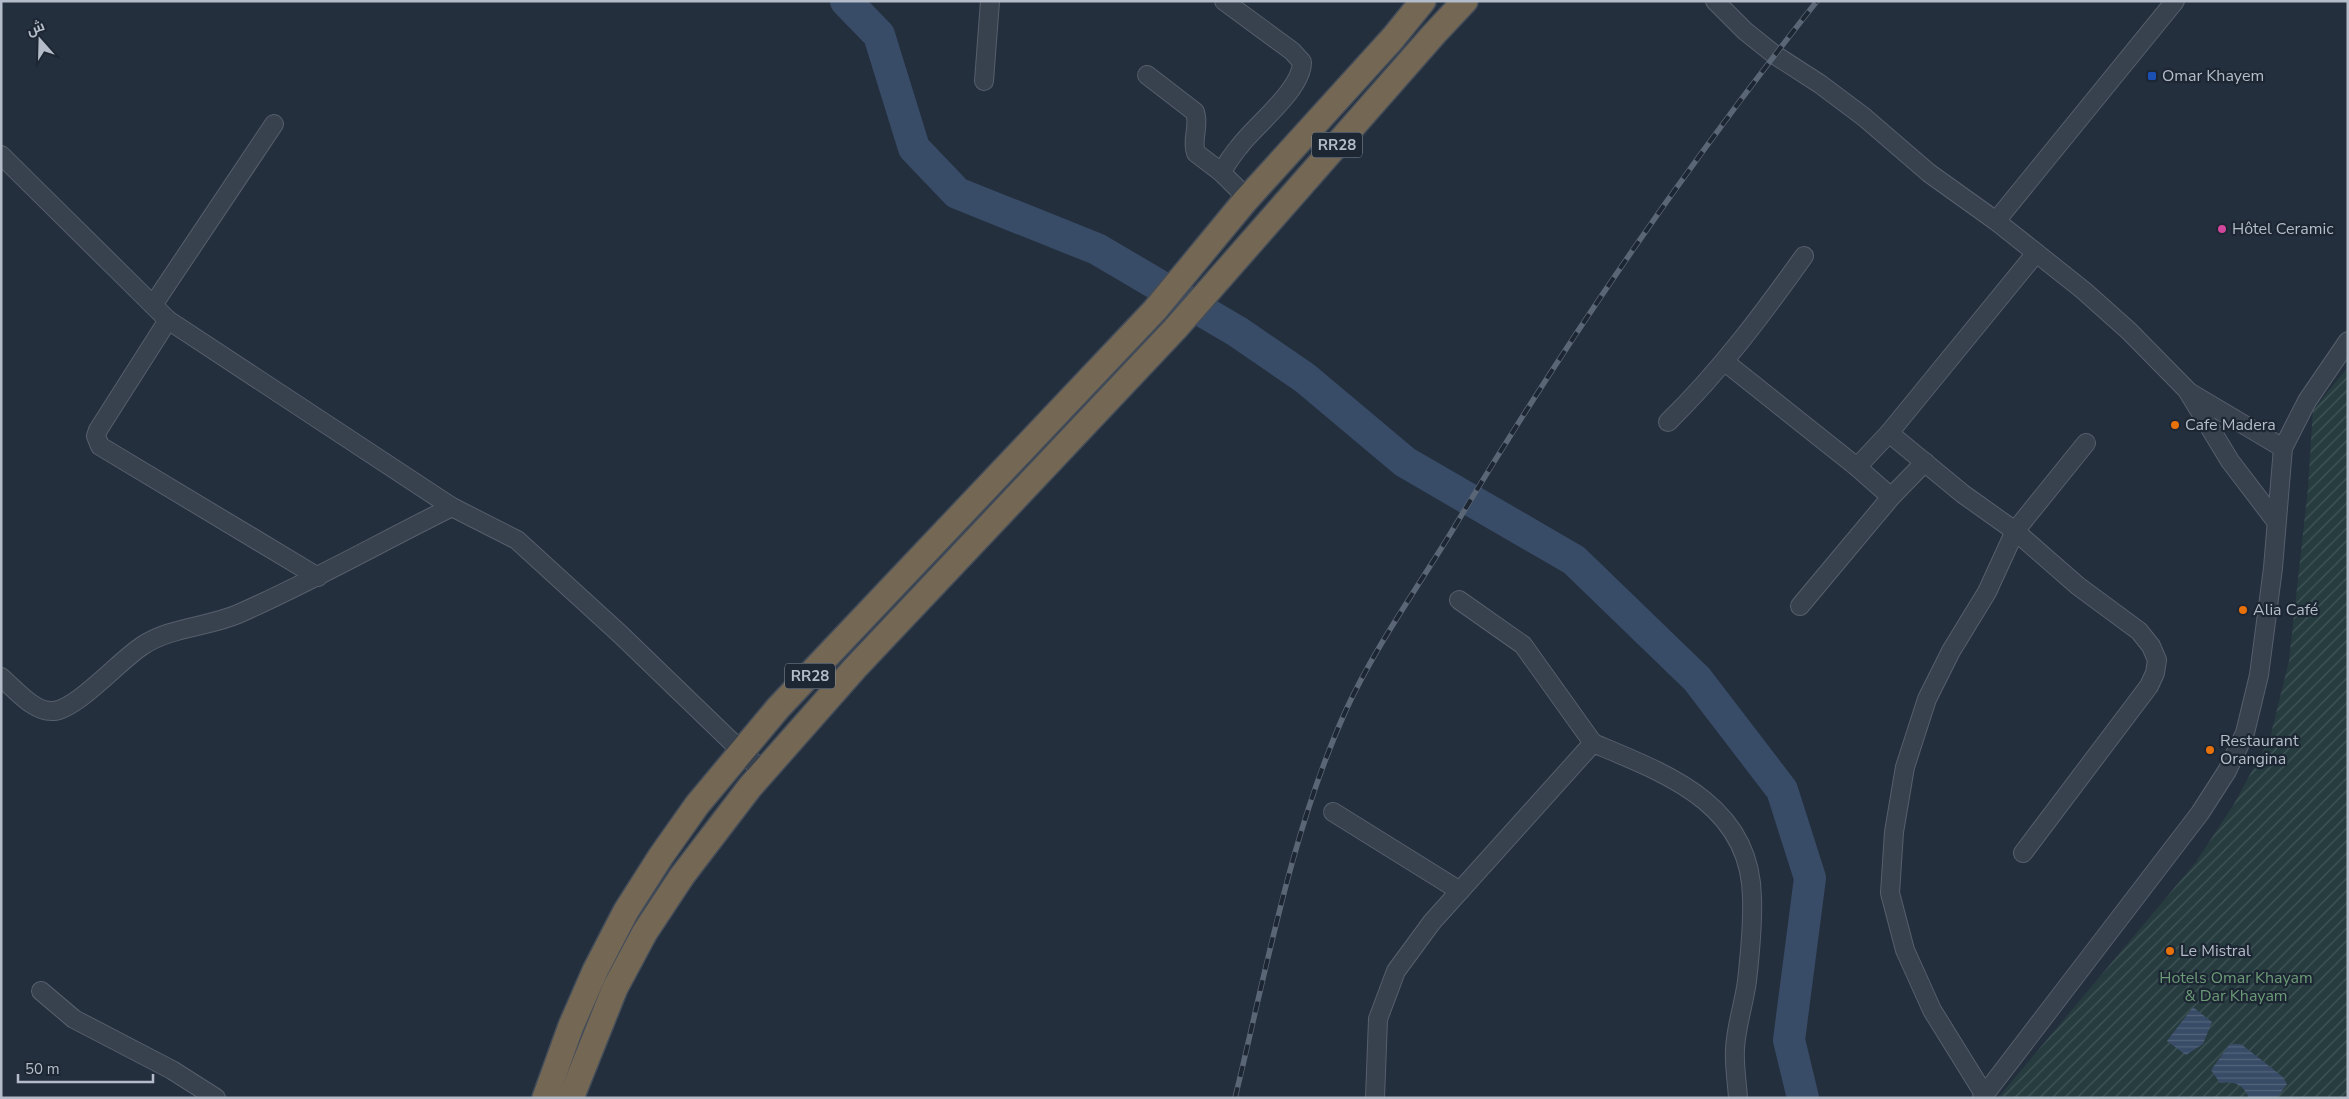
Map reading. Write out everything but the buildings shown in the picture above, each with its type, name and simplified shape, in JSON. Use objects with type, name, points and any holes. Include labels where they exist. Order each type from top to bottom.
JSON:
[{"type":"highway","name":"RR28","points":[[545,1098],[571,1026],[595,971],[626,911],[661,856],[692,813],[778,708],[1155,310],[1245,201],[1393,38],[1423,1]]},
{"type":"highway","name":"RR28","points":[[572,1098],[616,988],[645,932],[718,827],[763,772],[855,668],[1174,330],[1465,1]]},
{"type":"street","points":[[984,81],[990,1]]},
{"type":"street","points":[[1221,172],[1239,147],[1292,86],[1299,76],[1302,64],[1300,58],[1292,51],[1224,1]]},
{"type":"street","points":[[1715,1],[1745,31],[1775,55],[1820,84],[1864,117],[1928,173],[1996,221],[2084,290],[2187,390],[2283,448]]},
{"type":"street","points":[[1996,221],[2175,1]]},
{"type":"street","points":[[1147,75],[1194,112],[1198,121],[1194,140],[1196,154],[1221,172],[1239,190],[1245,201]]},
{"type":"street","points":[[153,305],[274,124]]},
{"type":"street","points":[[1,155],[168,320],[452,507],[518,540],[620,634],[763,772]]},
{"type":"street","points":[[1857,467],[1889,433],[2036,253]]},
{"type":"street","points":[[1668,422],[1725,362],[1761,317],[1804,256]]},
{"type":"street","points":[[168,320],[98,430],[96,436],[100,446],[318,577]]},
{"type":"street","points":[[2086,443],[2015,531],[1996,575],[1951,651],[1927,699],[1905,767],[1894,832],[1890,893],[1905,950],[1932,1010],[1983,1096],[2200,813],[2227,771],[2245,733],[2260,675],[2273,568],[2283,448],[2307,401],[2348,341]]},
{"type":"street","points":[[1725,362],[1857,467],[1891,497]]},
{"type":"street","points":[[2187,390],[2230,461],[2276,520]]},
{"type":"street","points":[[1889,433],[1964,494],[2015,531],[2078,586],[2139,632],[2152,646],[2157,660],[2155,673],[2149,686],[2023,853]]},
{"type":"street","points":[[1800,606],[1891,497],[1925,462]]},
{"type":"street","points":[[1,677],[40,709],[61,710],[84,694],[143,645],[184,629],[236,615],[318,577],[361,552],[452,507]]},
{"type":"street","points":[[1459,600],[1523,644],[1593,743],[1647,765],[1686,787],[1724,817],[1739,840],[1746,858],[1752,897],[1747,982],[1735,1049],[1738,1098]]},
{"type":"street","points":[[1375,1098],[1378,1019],[1396,971],[1432,922],[1593,743]]},
{"type":"street","points":[[1333,812],[1460,891]]},
{"type":"street","points":[[41,991],[74,1019],[172,1070],[216,1098]]},
{"type":"green space","name":"Hotels Omar Khayam & Dar Khayam","points":[[2348,367],[2348,1098],[1998,1098],[2196,862],[2234,804],[2270,738],[2289,661],[2308,488],[2313,410]]},
{"type":"water","points":[[2193,1007],[2212,1022],[2203,1044],[2186,1055],[2167,1041]]},
{"type":"water","points":[[2230,1044],[2241,1044],[2283,1077],[2287,1084],[2277,1098],[2249,1098],[2244,1089],[2238,1084],[2220,1083],[2211,1070]]},
{"type":"waterway","points":[[846,1],[879,35],[914,148],[957,193],[1097,249],[1238,332],[1305,378],[1405,462],[1574,560],[1697,679],[1782,790],[1810,878],[1789,1040],[1803,1098]]},
{"type":"railway","points":[[1235,1098],[1295,852],[1327,756],[1357,687],[1396,619],[1581,327],[1719,129],[1817,1]]},
{"type":"place","name":"Omar Khayem","points":[[2152,76]]},
{"type":"place","name":"Hôtel Ceramic","points":[[2222,229]]},
{"type":"place","name":"Cafe Madera","points":[[2175,425]]},
{"type":"place","name":"Alia Café","points":[[2243,610]]},
{"type":"place","name":"Restaurant Orangina","points":[[2210,750]]},
{"type":"place","name":"Le Mistral","points":[[2170,951]]}]
